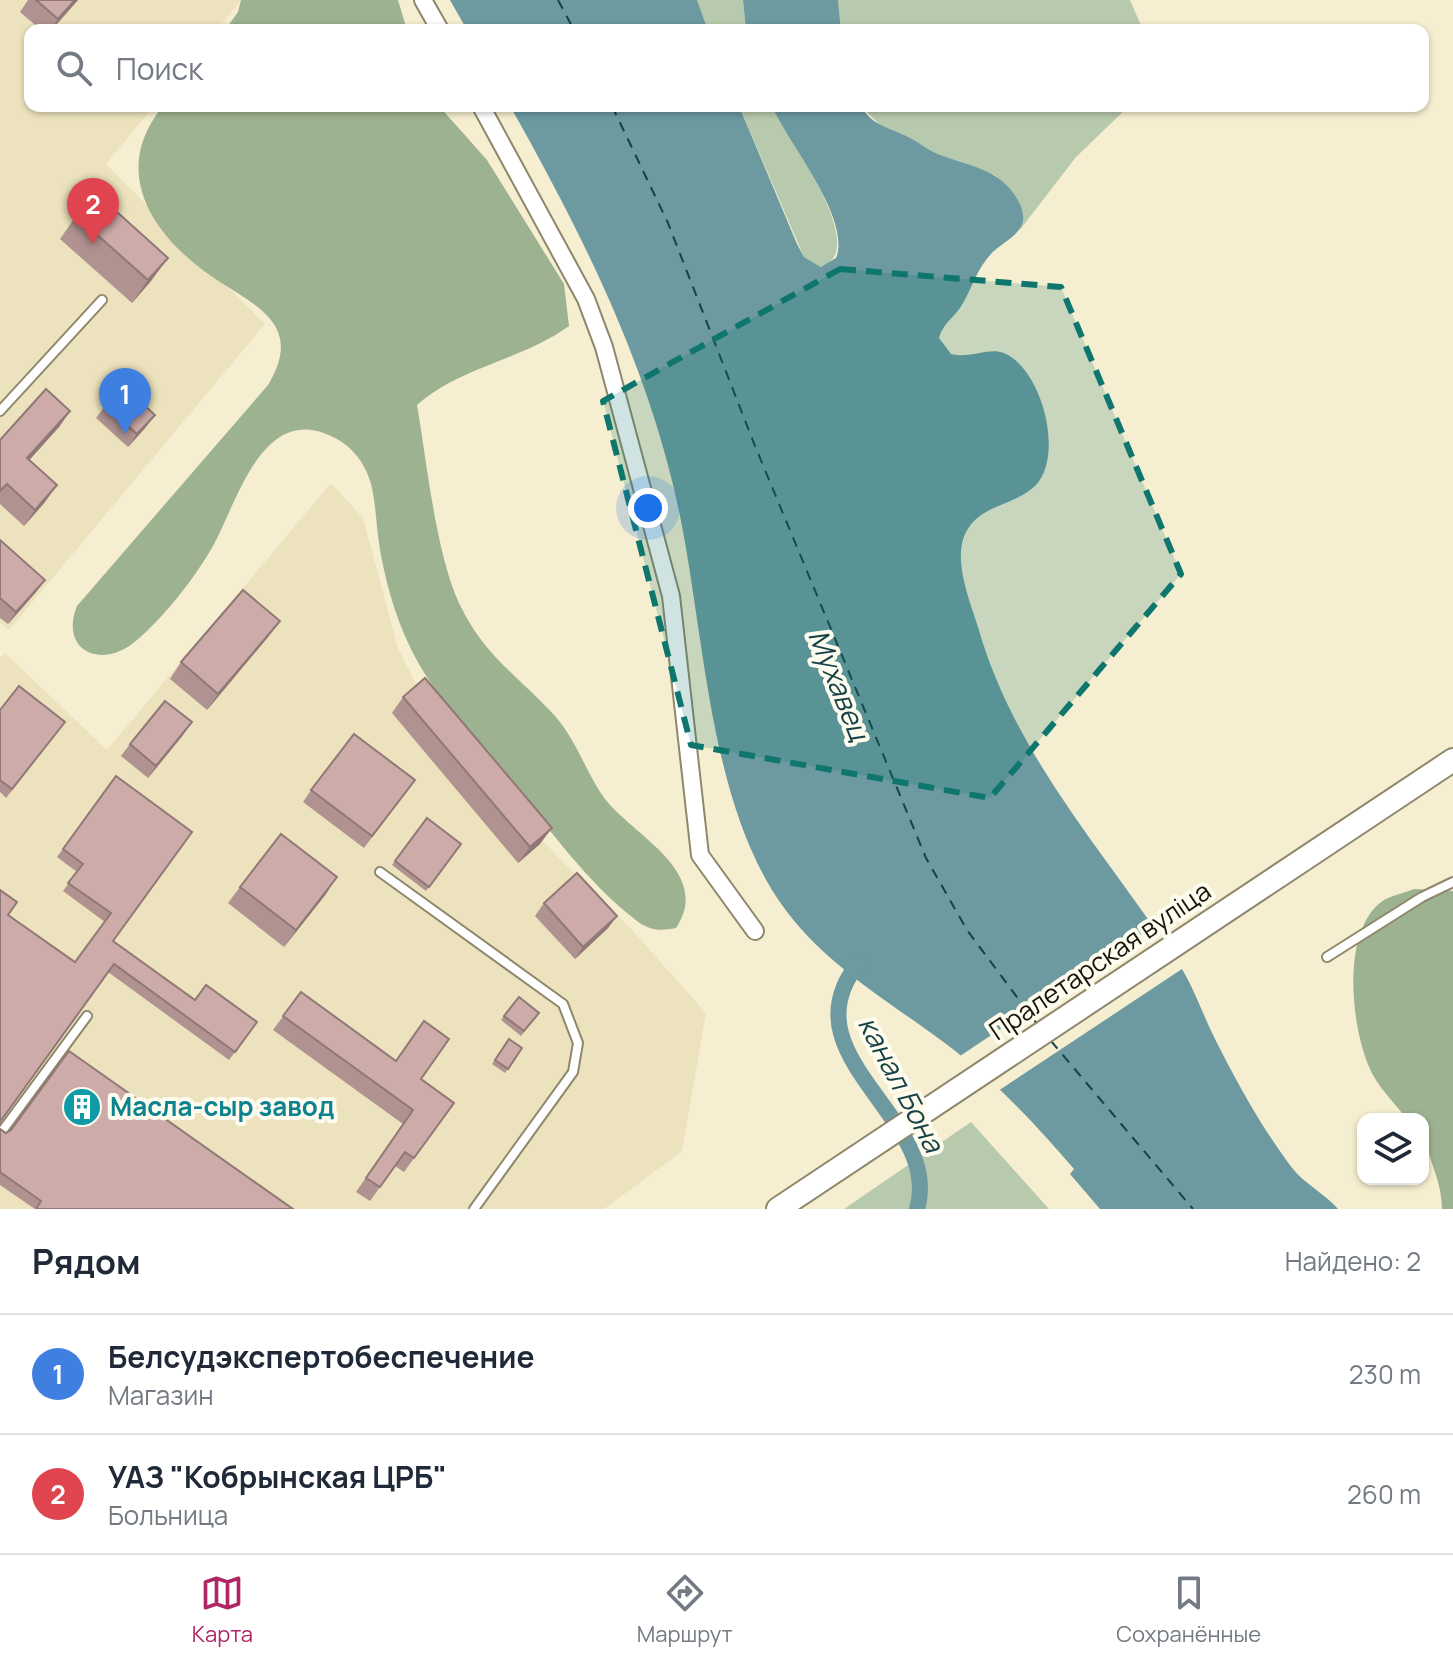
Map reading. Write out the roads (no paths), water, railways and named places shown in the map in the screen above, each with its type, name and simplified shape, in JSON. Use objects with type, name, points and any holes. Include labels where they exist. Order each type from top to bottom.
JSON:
[{"type":"main road","name":"Пралетарская вуліца","points":[[785,1204],[1453,760]]},
{"type":"street","points":[[423,0],[437,24]]},
{"type":"street","points":[[484,112],[586,299],[604,347],[671,596],[700,855],[755,931]]},
{"type":"lane","points":[[0,411],[102,300]]},
{"type":"lane","points":[[380,872],[563,1004],[578,1043],[573,1072],[474,1209]]},
{"type":"lane","points":[[1327,957],[1422,897],[1453,882]]},
{"type":"lane","points":[[0,1134],[87,1016]]},
{"type":"water","points":[[450,0],[697,0],[706,24],[464,24]]},
{"type":"water","points":[[743,0],[838,0],[840,24],[745,24]]},
{"type":"water","name":"Мухавец","points":[[513,112],[742,112],[797,244],[804,257],[821,267],[836,258],[838,242],[835,223],[816,181],[775,112],[865,112],[880,125],[938,154],[981,169],[1009,187],[1022,209],[1021,227],[986,260],[964,302],[939,338],[951,354],[998,352],[1017,362],[1029,376],[1045,414],[1048,455],[1044,472],[1035,486],[980,516],[966,532],[961,555],[971,605],[994,674],[1039,761],[1184,972],[1232,1072],[1271,1138],[1293,1169],[1338,1209],[1100,1209],[1070,1174],[1074,1169],[1002,1092],[954,1050],[832,959],[790,915],[772,890],[750,847],[733,800],[720,751],[685,545],[663,445],[628,344],[561,200]]},
{"type":"waterway","name":"канал Бона","points":[[861,960],[841,994],[839,1026],[850,1056],[908,1145],[919,1176],[917,1209]]},
{"type":"place","name":"УАЗ \"Кобрынская ЦРБ\"","points":[[93,244]]},
{"type":"place","name":"Белсудэкспертобеспечение","points":[[125,434]]},
{"type":"place","name":"Масла-сыр завод","points":[[82,1107]]}]
